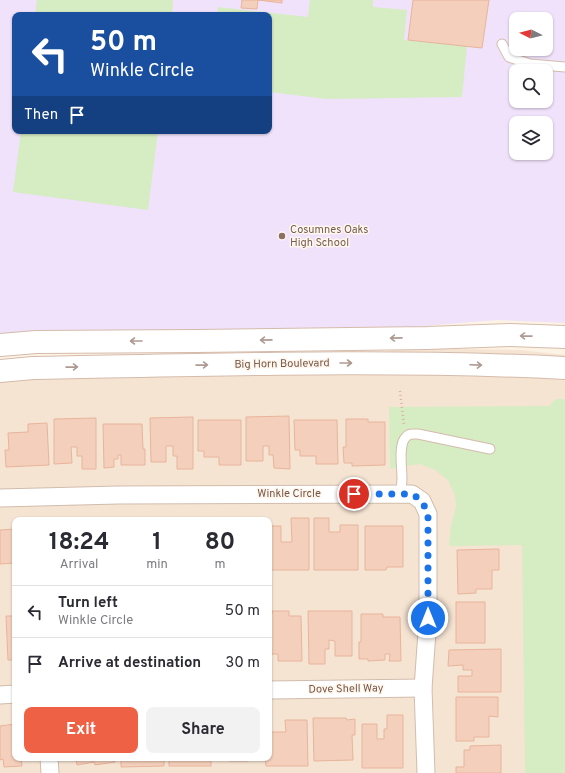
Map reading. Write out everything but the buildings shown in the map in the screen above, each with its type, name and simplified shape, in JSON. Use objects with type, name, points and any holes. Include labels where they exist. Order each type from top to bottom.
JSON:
[{"type":"main road","points":[[0,345],[36,342],[427,338],[510,335],[565,337]]},
{"type":"main road","name":"Big Horn Boulevard","points":[[0,371],[41,368],[342,363],[462,364],[565,368]]},
{"type":"street","name":"Winkle Circle","points":[[0,498],[118,495],[412,494],[422,501],[428,514],[428,618],[423,688],[426,773]]},
{"type":"street","name":"Dove Shell Way","points":[[272,690],[423,688]]},
{"type":"street","points":[[0,694],[12,694]]},
{"type":"street","points":[[49,761],[50,773]]},
{"type":"lane","points":[[502,44],[509,57],[530,64],[565,67]]},
{"type":"lane","points":[[401,494],[401,450],[406,436],[418,434],[490,449]]},
{"type":"path","points":[[400,392],[406,436]]},
{"type":"shaded area","name":"Cosumnes Oaks High School","points":[[0,0],[565,0],[565,323],[498,320],[374,330],[0,335]]},
{"type":"shaded area","points":[[403,348],[521,350],[565,355],[565,773],[0,773],[0,371],[342,363]]},
{"type":"green space","points":[[37,0],[173,0],[172,12],[35,12]]},
{"type":"green space","points":[[310,0],[373,0],[373,7],[407,10],[404,40],[467,46],[462,97],[327,99],[272,92],[272,13],[308,17]]},
{"type":"green space","points":[[218,7],[263,12],[217,12]]},
{"type":"green space","points":[[21,134],[158,134],[148,210],[13,192]]},
{"type":"green space","points":[[556,399],[565,399],[565,773],[525,773],[522,545],[449,546],[451,525],[456,507],[455,496],[448,480],[435,470],[420,464],[390,469],[389,407],[549,406]]},
{"type":"place","name":"Cosumnes Oaks High School","points":[[282,236]]},
{"type":"route","points":[[354,494],[412,494],[422,501],[428,514],[428,618]]}]
